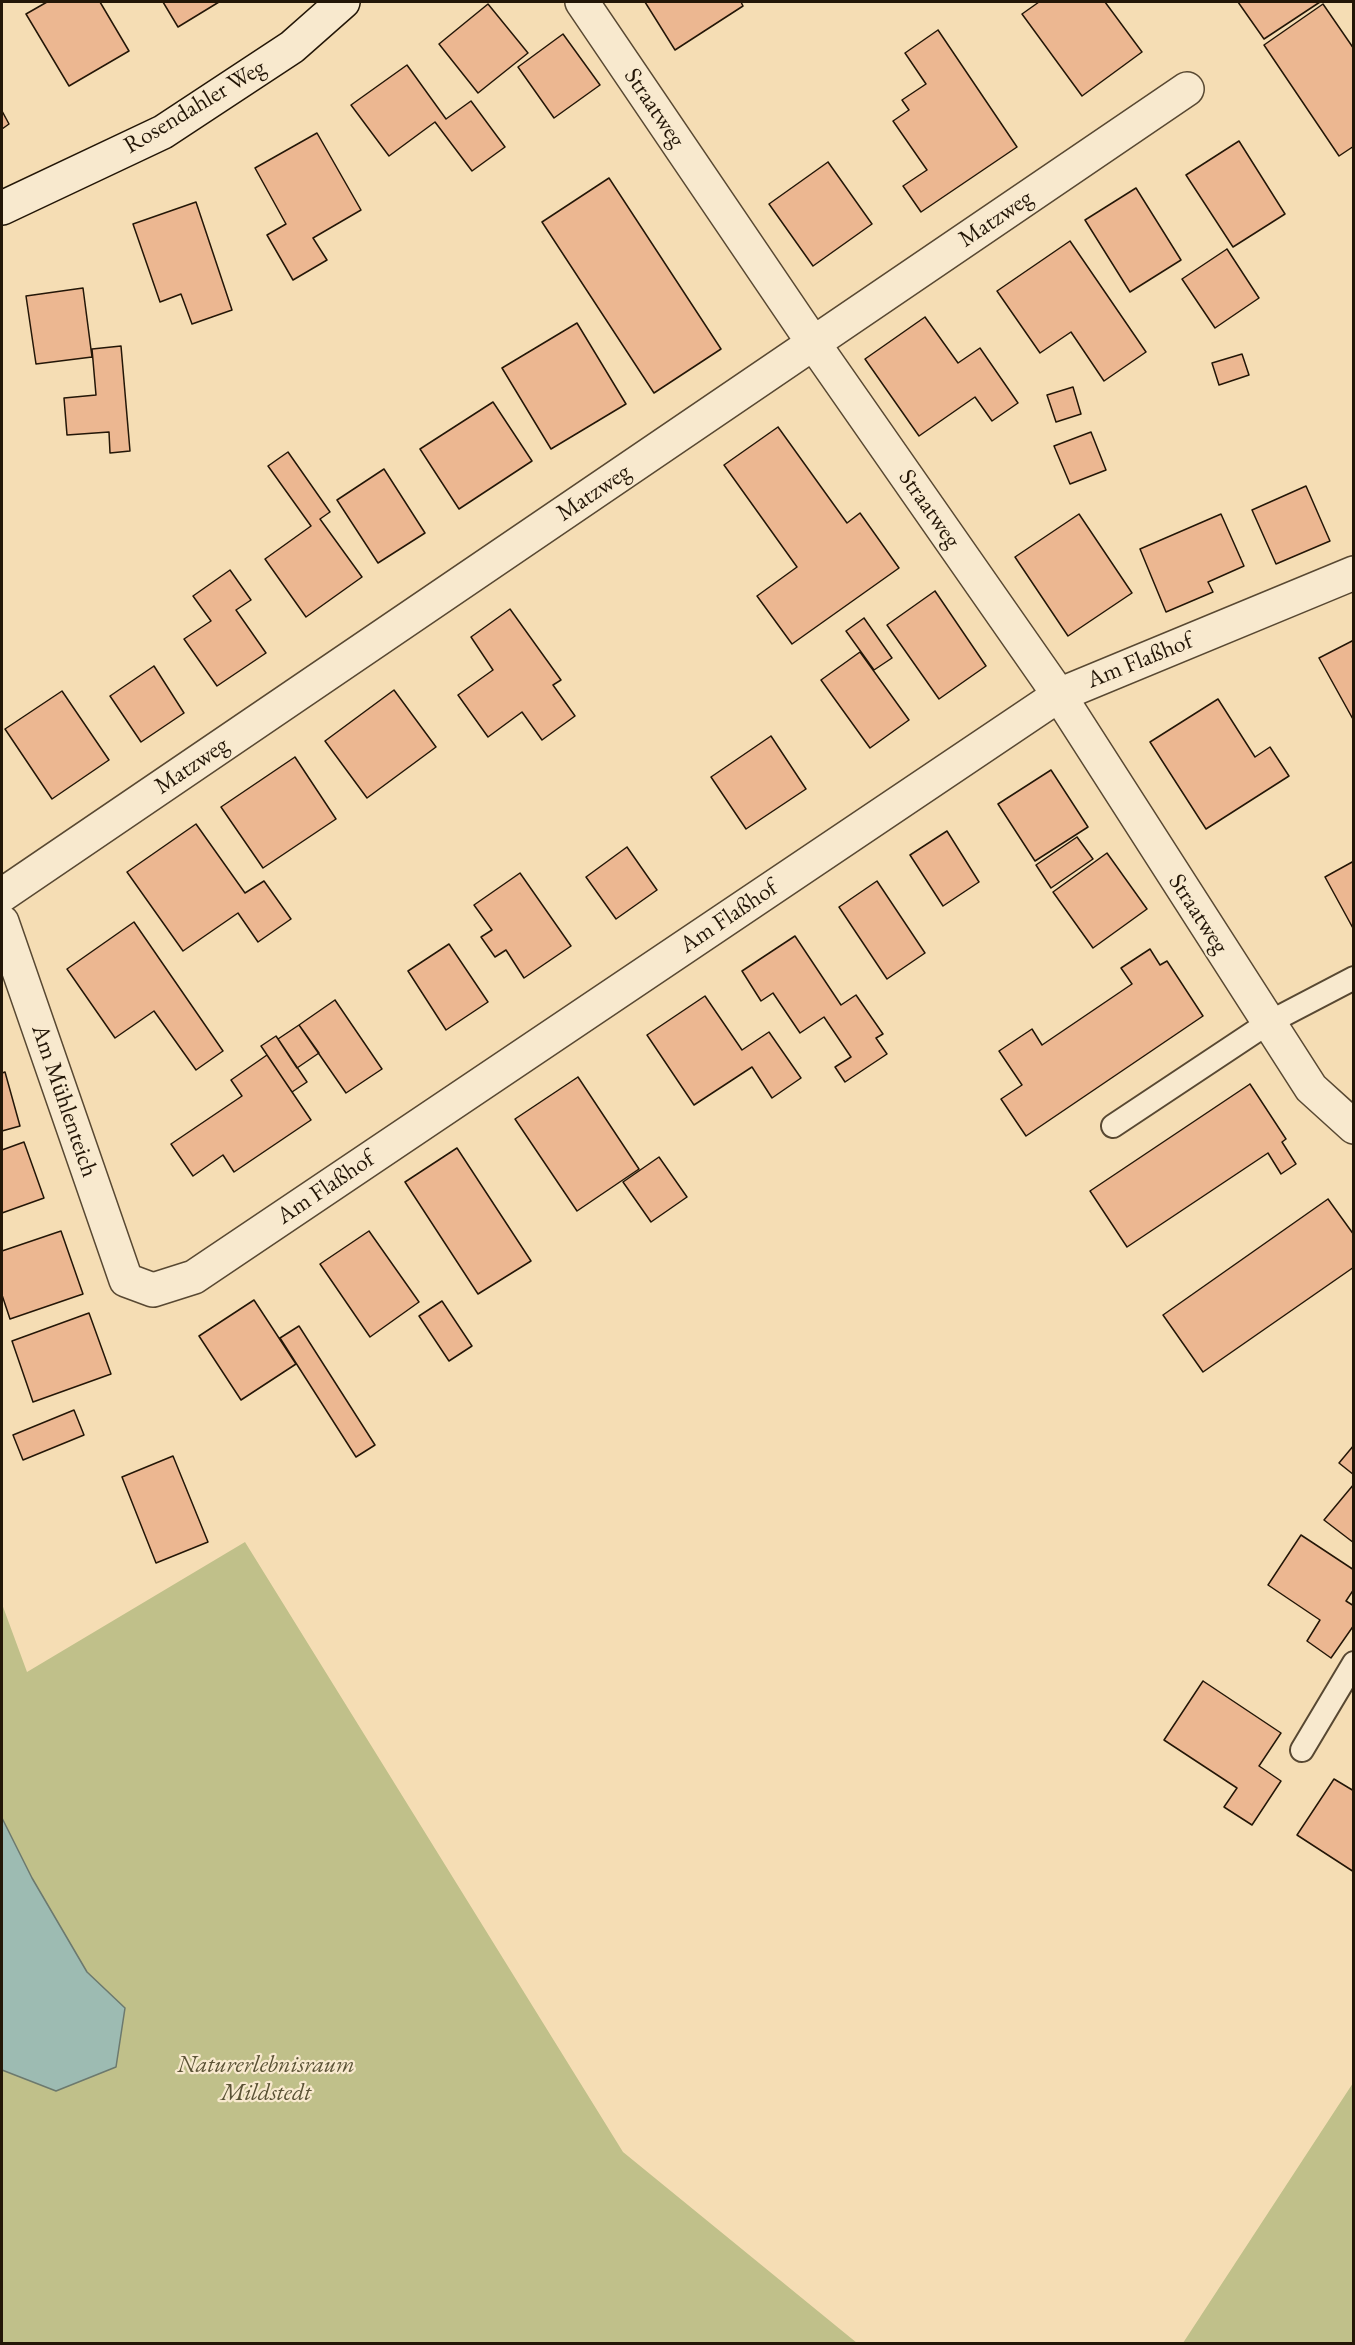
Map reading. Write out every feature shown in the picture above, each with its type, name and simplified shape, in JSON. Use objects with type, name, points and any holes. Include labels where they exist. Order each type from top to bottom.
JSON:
[{"type":"street","name":"Rosendahler Weg","points":[[2,208],[163,132],[292,47],[343,2]]},
{"type":"street","name":"Straatweg","points":[[582,2],[814,344],[1059,695],[1311,1088],[1353,1127]]},
{"type":"street","name":"Matzweg","points":[[2,895],[1186,89]]},
{"type":"street","name":"Am Flaßhof","points":[[126,1280],[153,1290],[194,1277],[1059,695],[1353,573]]},
{"type":"street","name":"Am Mühlenteich","points":[[2,922],[126,1280]]},
{"type":"lane","points":[[1113,1126],[1268,1023],[1353,978]]},
{"type":"lane","points":[[1302,1750],[1353,1663]]},
{"type":"green space","name":"Naturerlebnisraum Mildstedt","points":[[245,1542],[623,2152],[857,2343],[2,2343],[2,1604],[27,1672]]},
{"type":"green space","points":[[1353,2083],[1353,2343],[1183,2343]]},
{"type":"water","points":[[2,1818],[32,1878],[87,1972],[125,2008],[116,2067],[56,2091],[2,2070]]},
{"type":"building","points":[[47,2],[100,2],[129,51],[69,86],[26,14]]},
{"type":"building","points":[[163,2],[219,2],[178,27]]},
{"type":"building","points":[[645,2],[741,2],[743,6],[675,50]]},
{"type":"building","points":[[1039,2],[1105,2],[1142,52],[1082,96],[1022,14]]},
{"type":"building","points":[[1238,2],[1320,2],[1264,39]]},
{"type":"building","points":[[488,4],[528,53],[478,93],[439,44]]},
{"type":"building","points":[[1323,4],[1354,49],[1354,146],[1339,156],[1264,45]]},
{"type":"building","points":[[938,30],[1017,147],[921,212],[903,186],[927,170],[893,121],[909,110],[902,100],[926,84],[905,53]]},
{"type":"building","points":[[563,34],[600,85],[554,118],[518,67]]},
{"type":"building","points":[[407,65],[446,119],[471,101],[505,147],[472,171],[435,122],[389,156],[351,105]]},
{"type":"building","points":[[2,111],[9,124],[2,129]]},
{"type":"building","points":[[317,133],[361,210],[313,238],[327,260],[293,280],[267,235],[286,224],[255,168]]},
{"type":"building","points":[[1239,141],[1285,214],[1233,247],[1186,175]]},
{"type":"building","points":[[828,162],[872,224],[813,266],[769,204]]},
{"type":"building","points":[[609,178],[721,349],[654,393],[542,222]]},
{"type":"building","points":[[1136,188],[1181,260],[1130,292],[1085,220]]},
{"type":"building","points":[[196,202],[232,310],[192,324],[181,294],[160,302],[133,224]]},
{"type":"building","points":[[1070,241],[1146,352],[1104,381],[1071,332],[1040,353],[997,291]]},
{"type":"building","points":[[1227,249],[1259,298],[1215,328],[1182,279]]},
{"type":"building","points":[[83,288],[92,357],[36,364],[26,296]]},
{"type":"building","points":[[925,317],[958,363],[980,348],[1018,403],[992,421],[975,397],[919,436],[865,359]]},
{"type":"building","points":[[577,323],[626,404],[551,449],[502,368]]},
{"type":"building","points":[[121,346],[130,451],[110,453],[109,432],[67,435],[64,398],[96,395],[92,349]]},
{"type":"building","points":[[1242,354],[1249,375],[1219,385],[1212,363]]},
{"type":"building","points":[[1073,387],[1081,414],[1056,422],[1047,395]]},
{"type":"building","points":[[493,402],[532,461],[459,509],[420,449]]},
{"type":"building","points":[[778,427],[847,523],[860,513],[899,568],[792,644],[757,596],[797,567],[724,465]]},
{"type":"building","points":[[1091,432],[1106,470],[1070,484],[1054,446]]},
{"type":"building","points":[[288,452],[330,512],[320,519],[362,577],[306,617],[265,559],[311,526],[268,466]]},
{"type":"building","points":[[384,469],[425,533],[378,563],[337,500]]},
{"type":"building","points":[[1306,486],[1330,541],[1276,564],[1252,510]]},
{"type":"building","points":[[1079,514],[1132,593],[1068,636],[1015,557]]},
{"type":"building","points":[[1221,514],[1244,566],[1208,582],[1213,592],[1166,612],[1140,549]]},
{"type":"building","points":[[230,570],[251,600],[236,610],[266,653],[217,686],[184,639],[211,621],[193,596]]},
{"type":"building","points":[[935,591],[986,666],[939,699],[887,625]]},
{"type":"building","points":[[510,609],[561,680],[553,685],[575,716],[542,740],[522,712],[488,737],[458,695],[493,670],[471,637]]},
{"type":"building","points":[[864,618],[892,658],[874,670],[846,631]]},
{"type":"building","points":[[1354,640],[1354,721],[1319,658]]},
{"type":"building","points":[[860,652],[909,720],[870,748],[821,680]]},
{"type":"building","points":[[154,666],[184,713],[141,742],[110,696]]},
{"type":"building","points":[[394,690],[436,747],[367,798],[325,741]]},
{"type":"building","points":[[62,691],[109,760],[52,799],[5,729]]},
{"type":"building","points":[[1218,699],[1255,757],[1270,747],[1289,776],[1206,829],[1150,742]]},
{"type":"building","points":[[771,736],[806,789],[746,829],[711,777]]},
{"type":"building","points":[[295,757],[336,819],[263,868],[221,807]]},
{"type":"building","points":[[1051,770],[1088,827],[1035,861],[998,804]]},
{"type":"building","points":[[196,824],[245,893],[264,881],[291,919],[258,942],[238,913],[183,951],[127,872]]},
{"type":"building","points":[[947,831],[979,882],[943,906],[910,855]]},
{"type":"building","points":[[1077,837],[1093,859],[1051,888],[1036,865]]},
{"type":"building","points":[[627,847],[657,890],[616,919],[586,877]]},
{"type":"building","points":[[1107,853],[1147,909],[1093,948],[1053,892]]},
{"type":"building","points":[[1354,861],[1354,930],[1325,877]]},
{"type":"building","points":[[520,873],[571,946],[524,978],[506,950],[495,957],[481,937],[492,930],[474,905]]},
{"type":"building","points":[[877,881],[925,953],[887,979],[839,907]]},
{"type":"building","points":[[134,922],[223,1051],[196,1070],[154,1011],[115,1038],[67,969]]},
{"type":"building","points":[[795,936],[841,1005],[856,995],[883,1034],[876,1038],[887,1054],[845,1082],[835,1067],[851,1057],[824,1017],[800,1033],[773,993],[761,1001],[742,971]]},
{"type":"building","points":[[449,944],[488,1002],[446,1030],[408,971]]},
{"type":"building","points":[[1150,949],[1160,965],[1167,961],[1203,1016],[1026,1136],[1001,1099],[1022,1085],[999,1051],[1032,1029],[1042,1045],[1132,984],[1121,968]]},
{"type":"building","points":[[705,996],[742,1050],[769,1032],[801,1078],[772,1098],[752,1067],[694,1105],[647,1035]]},
{"type":"building","points":[[335,1000],[382,1069],[346,1093],[299,1025]]},
{"type":"building","points":[[299,1025],[319,1053],[297,1068],[278,1039]]},
{"type":"building","points":[[276,1036],[307,1082],[292,1092],[261,1046]]},
{"type":"building","points":[[267,1055],[311,1120],[234,1172],[223,1155],[193,1176],[171,1144],[242,1096],[231,1080]]},
{"type":"building","points":[[5,1072],[20,1126],[2,1131],[2,1073]]},
{"type":"building","points":[[578,1077],[639,1169],[577,1211],[515,1119]]},
{"type":"building","points":[[1250,1084],[1286,1139],[1282,1142],[1296,1164],[1281,1174],[1268,1153],[1127,1247],[1090,1191]]},
{"type":"building","points":[[24,1142],[44,1198],[2,1213],[2,1150]]},
{"type":"building","points":[[457,1148],[531,1261],[478,1294],[405,1182]]},
{"type":"building","points":[[659,1157],[687,1197],[651,1222],[623,1182]]},
{"type":"building","points":[[1328,1199],[1354,1235],[1354,1267],[1203,1372],[1163,1315]]},
{"type":"building","points":[[61,1231],[83,1294],[10,1319],[2,1295],[2,1251]]},
{"type":"building","points":[[369,1231],[419,1302],[370,1337],[320,1264]]},
{"type":"building","points":[[254,1300],[296,1364],[241,1400],[199,1336]]},
{"type":"building","points":[[442,1301],[472,1346],[449,1361],[419,1316]]},
{"type":"building","points":[[89,1313],[111,1374],[33,1402],[12,1341]]},
{"type":"building","points":[[299,1326],[375,1445],[356,1457],[280,1338]]},
{"type":"building","points":[[74,1410],[84,1435],[23,1460],[13,1435]]},
{"type":"building","points":[[1354,1445],[1354,1475],[1339,1463]]},
{"type":"building","points":[[173,1456],[208,1542],[156,1563],[122,1477]]},
{"type":"building","points":[[1354,1484],[1354,1543],[1324,1520]]},
{"type":"building","points":[[1301,1535],[1354,1570],[1354,1589],[1346,1601],[1354,1606],[1354,1625],[1331,1658],[1307,1641],[1320,1620],[1268,1585]]},
{"type":"building","points":[[1203,1681],[1281,1733],[1259,1766],[1281,1781],[1252,1825],[1224,1807],[1237,1788],[1164,1740]]},
{"type":"building","points":[[1334,1779],[1354,1791],[1354,1872],[1297,1835]]}]
